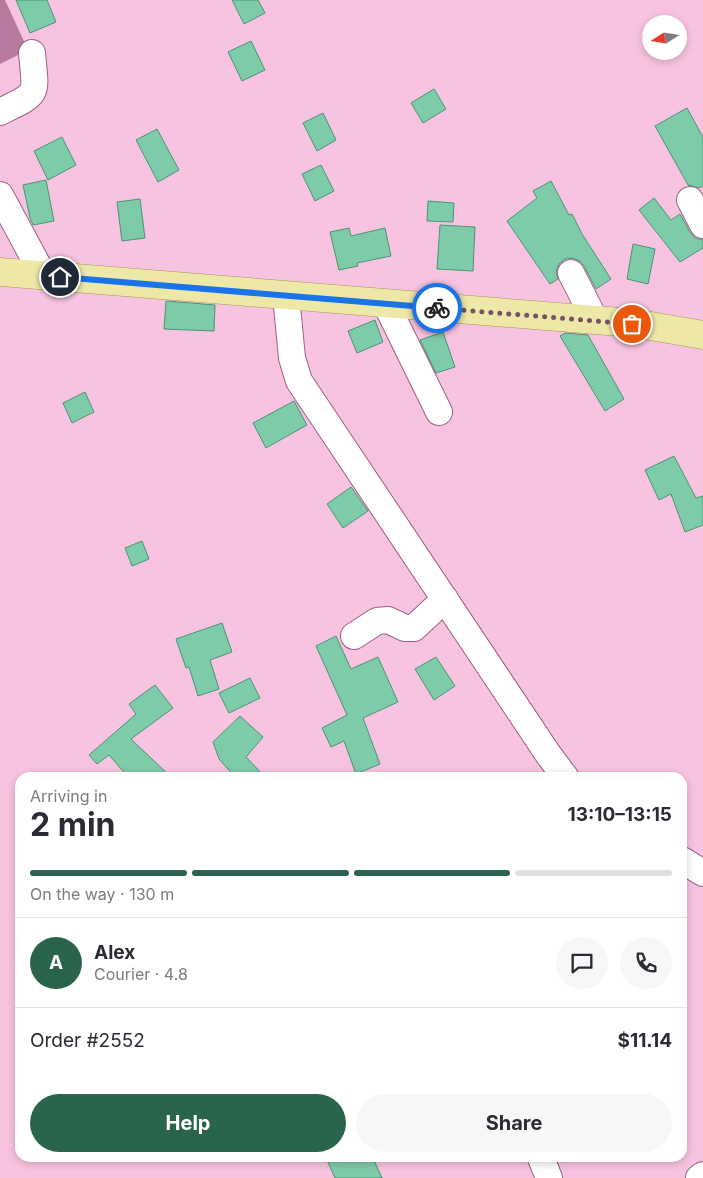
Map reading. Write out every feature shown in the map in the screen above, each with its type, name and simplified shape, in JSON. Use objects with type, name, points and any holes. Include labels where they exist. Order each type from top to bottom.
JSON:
[{"type":"main road","points":[[0,272],[595,320],[703,335]]},
{"type":"street","points":[[0,112],[29,98],[35,89],[32,53]]},
{"type":"street","points":[[0,195],[43,276]]},
{"type":"street","points":[[690,200],[703,225]]},
{"type":"street","points":[[571,273],[595,320]]},
{"type":"street","points":[[286,296],[292,358],[300,381],[562,772]]},
{"type":"street","points":[[386,304],[439,412]]},
{"type":"street","points":[[354,636],[377,621],[388,620],[405,628],[414,628],[445,599]]},
{"type":"street","points":[[687,863],[703,873]]},
{"type":"street","points":[[543,1162],[549,1178]]},
{"type":"street","points":[[699,1178],[703,1175]]},
{"type":"shaded area","points":[[0,0],[5,0],[28,50],[0,64]]},
{"type":"building","points":[[16,0],[47,0],[56,22],[30,33]]},
{"type":"building","points":[[232,0],[258,0],[265,13],[244,24]]},
{"type":"building","points":[[251,41],[265,70],[242,81],[228,52]]},
{"type":"building","points":[[434,89],[446,109],[423,123],[411,103]]},
{"type":"building","points":[[687,108],[703,137],[703,186],[699,188],[688,185],[655,126]]},
{"type":"building","points":[[323,113],[336,140],[317,151],[303,123]]},
{"type":"building","points":[[157,129],[179,170],[158,182],[136,140]]},
{"type":"building","points":[[62,137],[76,165],[48,180],[34,151]]},
{"type":"building","points":[[321,165],[334,191],[315,201],[302,174]]},
{"type":"building","points":[[46,180],[54,221],[33,225],[23,185]]},
{"type":"building","points":[[551,181],[569,215],[572,214],[582,234],[611,279],[596,289],[584,266],[580,261],[572,258],[565,259],[559,264],[556,272],[558,279],[550,284],[507,221],[537,198],[533,191]]},
{"type":"building","points":[[654,198],[671,220],[680,214],[695,238],[703,240],[703,248],[680,262],[639,210]]},
{"type":"building","points":[[140,199],[145,238],[122,241],[117,202]]},
{"type":"building","points":[[428,201],[454,203],[453,222],[427,221]]},
{"type":"building","points":[[440,225],[475,227],[473,271],[437,269]]},
{"type":"building","points":[[349,228],[351,236],[385,228],[391,256],[357,263],[358,266],[339,270],[330,232]]},
{"type":"building","points":[[633,244],[655,249],[648,284],[627,279]]},
{"type":"building","points":[[166,301],[215,305],[214,331],[164,329]]},
{"type":"building","points":[[375,320],[383,342],[357,353],[348,331]]},
{"type":"building","points":[[443,332],[455,367],[436,373],[420,340]]},
{"type":"building","points":[[565,333],[588,335],[624,399],[605,411],[560,336]]},
{"type":"building","points":[[85,392],[94,412],[72,423],[63,403]]},
{"type":"building","points":[[294,401],[307,425],[266,448],[253,423]]},
{"type":"building","points":[[674,456],[696,498],[703,496],[703,525],[685,532],[671,494],[659,500],[645,470]]},
{"type":"building","points":[[351,487],[368,511],[343,528],[327,504]]},
{"type":"building","points":[[142,541],[149,559],[132,566],[125,548]]},
{"type":"building","points":[[222,623],[232,652],[210,660],[219,689],[198,696],[189,667],[186,668],[176,639]]},
{"type":"building","points":[[336,636],[351,669],[378,657],[398,702],[363,718],[380,764],[361,772],[355,772],[344,741],[331,747],[322,728],[347,715],[316,646]]},
{"type":"building","points":[[436,657],[455,686],[434,700],[415,669]]},
{"type":"building","points":[[250,678],[260,698],[229,713],[219,693]]},
{"type":"building","points":[[155,685],[173,708],[131,739],[166,772],[124,772],[109,755],[97,764],[89,755],[136,714],[129,704]]},
{"type":"building","points":[[240,716],[263,737],[246,757],[260,772],[231,772],[219,759],[213,742]]},
{"type":"building","points":[[328,1162],[375,1162],[382,1178],[335,1178]]},
{"type":"way so far","points":[[437,308],[632,324]]},
{"type":"route","points":[[60,277],[437,308]]}]
